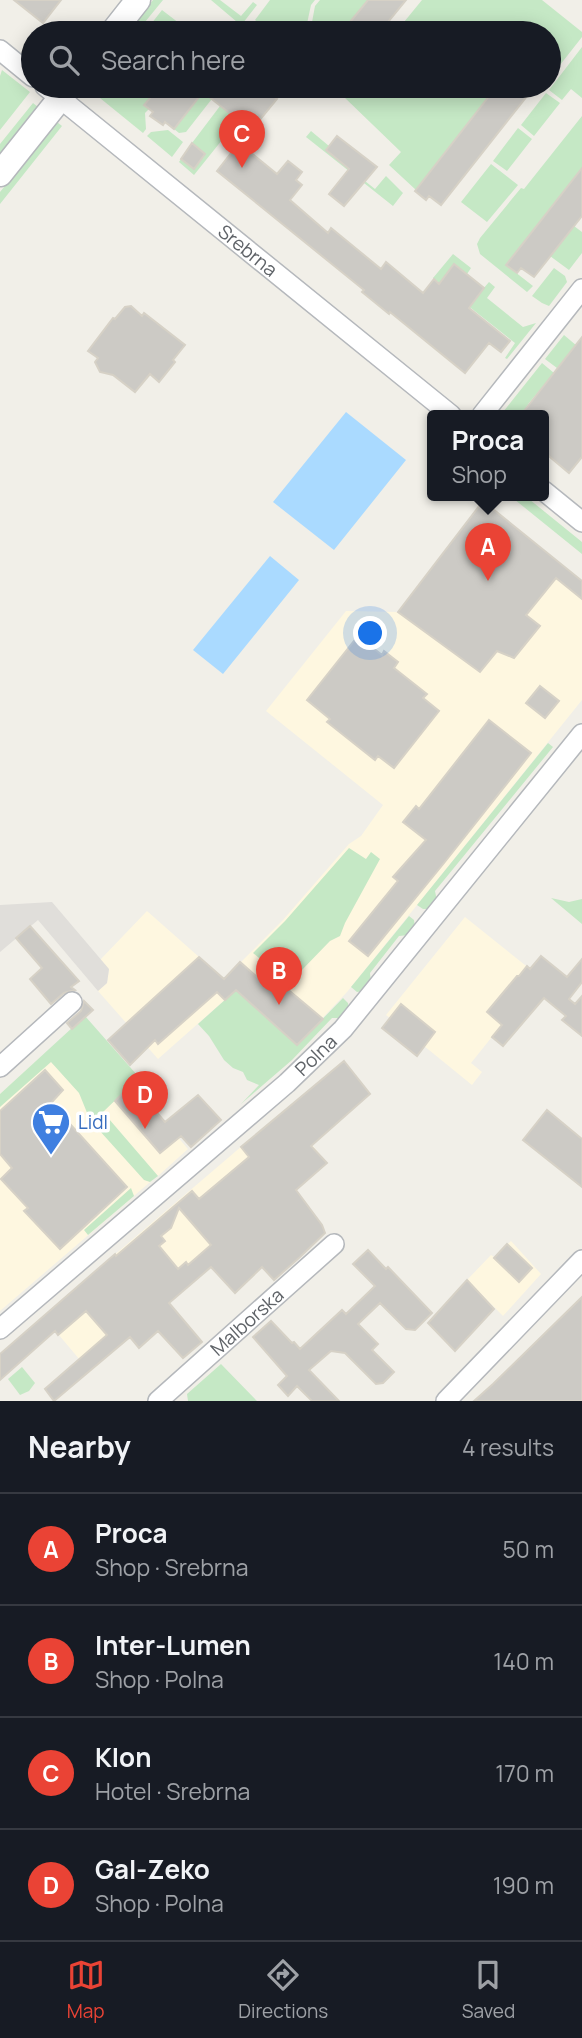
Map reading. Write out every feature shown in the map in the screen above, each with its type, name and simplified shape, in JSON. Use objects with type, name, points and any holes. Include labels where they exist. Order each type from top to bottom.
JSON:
[{"type":"street","points":[[121,21],[138,0]]},
{"type":"street","points":[[0,50],[21,67]]},
{"type":"street","points":[[0,174],[52,98]]},
{"type":"street","name":"Srebrna","points":[[68,98],[445,410]]},
{"type":"street","points":[[486,410],[582,289]]},
{"type":"street","points":[[549,495],[582,522]]},
{"type":"street","name":"Polna","points":[[0,1329],[287,1083],[343,1030],[582,734]]},
{"type":"street","points":[[0,1067],[72,1002]]},
{"type":"street","name":"Malborska","points":[[158,1401],[334,1244]]},
{"type":"street","points":[[446,1401],[582,1260]]},
{"type":"shaded area","points":[[474,513],[582,599],[582,700],[347,992],[297,1045],[236,990],[158,1059],[98,991],[107,983],[109,970],[100,960],[147,911],[224,979],[283,920],[349,844],[361,836],[383,805],[266,711],[346,611],[398,612]]},
{"type":"shaded area","points":[[52,902],[109,969],[107,983],[98,991],[38,920],[0,952],[0,905]]},
{"type":"shaded area","points":[[465,917],[540,977],[471,1063],[482,1072],[472,1085],[386,1015]]},
{"type":"shaded area","points":[[44,1054],[156,1177],[0,1311],[0,1094]]},
{"type":"shaded area","points":[[132,1084],[188,1149],[158,1176],[102,1112]]},
{"type":"shaded area","points":[[284,1110],[327,1163],[90,1372],[43,1316]]},
{"type":"shaded area","points":[[511,1241],[541,1274],[503,1316],[467,1280],[491,1255],[494,1257]]},
{"type":"green space","points":[[153,0],[163,0],[146,21],[136,21]]},
{"type":"green space","points":[[211,0],[220,0],[241,16],[253,2],[257,5],[245,21],[236,21]]},
{"type":"green space","points":[[270,0],[315,0],[311,5],[308,21],[255,20]]},
{"type":"green space","points":[[320,0],[368,0],[351,21],[312,21],[315,6]]},
{"type":"green space","points":[[422,0],[542,0],[582,32],[582,37],[561,64],[561,21],[405,21]]},
{"type":"green space","points":[[162,10],[176,21],[153,21]]},
{"type":"green space","points":[[582,47],[582,98],[571,89],[562,100],[559,98],[561,74]]},
{"type":"green space","points":[[2,70],[21,85],[21,98],[25,98],[0,130]]},
{"type":"green space","points":[[100,98],[150,98],[144,105],[149,109],[145,113],[146,129],[143,133]]},
{"type":"green space","points":[[199,98],[213,98],[186,132],[179,133],[174,129]]},
{"type":"green space","points":[[345,98],[488,98],[416,190],[389,165],[401,152]]},
{"type":"green space","points":[[542,98],[553,98],[560,103],[534,136],[521,125]]},
{"type":"green space","points":[[33,103],[38,107],[0,156],[0,144]]},
{"type":"green space","points":[[220,106],[238,120],[194,175],[179,162],[181,159],[194,169],[205,154],[192,143]]},
{"type":"green space","points":[[582,116],[582,168],[506,265],[533,286],[527,292],[480,254],[477,244]]},
{"type":"green space","points":[[57,122],[62,126],[0,204],[0,192]]},
{"type":"green space","points":[[518,128],[532,139],[507,171],[493,161]]},
{"type":"green space","points":[[168,130],[183,142],[172,157],[147,136],[151,132]]},
{"type":"green space","points":[[311,131],[329,146],[326,150],[375,189],[386,176],[403,193],[393,206],[306,137]]},
{"type":"green space","points":[[491,164],[518,185],[487,222],[461,202]]},
{"type":"green space","points":[[574,226],[582,232],[582,253],[569,270],[550,256]]},
{"type":"green space","points":[[453,254],[471,268],[467,274],[454,264],[445,276],[483,289],[489,282],[495,287],[487,298],[523,327],[536,323],[507,359],[505,358],[515,343],[433,278]]},
{"type":"green space","points":[[554,268],[565,276],[567,282],[549,306],[532,296]]},
{"type":"green space","points":[[564,335],[577,346],[557,368],[545,359]]},
{"type":"green space","points":[[542,363],[554,373],[524,410],[505,410]]},
{"type":"green space","points":[[516,501],[531,501],[582,542],[582,554]]},
{"type":"green space","points":[[548,743],[553,747],[435,891],[437,901],[431,909],[423,909],[417,905]]},
{"type":"green space","points":[[349,848],[366,859],[371,852],[380,859],[340,936],[330,941],[299,973],[294,968],[284,979],[253,953]]},
{"type":"green space","points":[[551,898],[569,902],[582,899],[582,924]]},
{"type":"green space","points":[[409,916],[414,920],[415,928],[409,935],[399,936],[370,973],[371,983],[365,991],[357,992],[351,987]]},
{"type":"green space","points":[[236,990],[297,1045],[343,998],[348,1003],[349,1010],[342,1018],[332,1018],[292,1060],[241,1104],[259,1085],[247,1080],[243,1072],[224,1060],[198,1024]]},
{"type":"green space","points":[[85,1016],[137,1075],[132,1084],[103,1112],[158,1176],[150,1182],[144,1180],[90,1120],[79,1093],[51,1062],[0,1107],[0,1094]]},
{"type":"green space","points":[[131,1188],[134,1196],[88,1235],[84,1230]]},
{"type":"green space","points":[[221,1364],[257,1401],[188,1401],[187,1394]]},
{"type":"green space","points":[[22,1367],[35,1383],[29,1391],[20,1395],[8,1379]]},
{"type":"water","points":[[346,412],[406,460],[334,550],[273,502]]},
{"type":"water","points":[[270,556],[299,580],[223,674],[193,650]]},
{"type":"building","points":[[14,0],[61,0],[45,21],[40,21]]},
{"type":"building","points":[[368,0],[406,0],[389,21],[351,21]]},
{"type":"building","points":[[150,98],[198,98],[174,129],[150,116],[153,112],[144,105]]},
{"type":"building","points":[[210,98],[277,99],[249,133],[235,123],[238,120]]},
{"type":"building","points":[[488,98],[526,98],[441,205],[429,196],[426,200],[415,191]]},
{"type":"building","points":[[337,136],[377,167],[344,206],[329,194],[349,169],[326,150]]},
{"type":"building","points":[[192,143],[205,154],[194,169],[181,159]]},
{"type":"building","points":[[239,143],[277,174],[288,161],[302,172],[296,180],[302,185],[290,200],[328,233],[331,228],[381,269],[386,262],[423,293],[434,279],[439,284],[454,264],[484,288],[469,308],[510,341],[501,352],[489,343],[465,373],[390,312],[389,314],[362,292],[364,290],[217,171]]},
{"type":"building","points":[[582,168],[582,216],[534,277],[521,268],[517,273],[506,265]]},
{"type":"building","points":[[131,306],[185,345],[159,382],[150,374],[135,392],[113,375],[100,372],[95,362],[98,358],[88,351],[113,318],[125,307]]},
{"type":"building","points":[[582,337],[582,457],[569,473],[549,456],[549,410],[525,410]]},
{"type":"building","points":[[483,501],[582,581],[582,599],[556,578],[526,615],[540,626],[514,658],[497,651],[480,672],[398,612]]},
{"type":"building","points":[[358,636],[382,655],[384,651],[398,662],[394,668],[427,694],[423,698],[439,711],[394,768],[378,756],[375,760],[327,722],[330,719],[307,700]]},
{"type":"building","points":[[540,686],[559,701],[545,718],[526,703]]},
{"type":"building","points":[[489,720],[531,753],[368,956],[349,941],[398,881],[393,877],[426,840],[403,822],[416,806],[419,809]]},
{"type":"building","points":[[30,926],[79,981],[71,987],[75,990],[64,993],[51,1004],[30,979],[42,968],[16,938]]},
{"type":"building","points":[[541,956],[567,977],[582,959],[582,982],[569,999],[575,1004],[582,996],[582,1036],[562,1020],[566,1016],[544,998],[503,1046],[492,1037],[502,1025],[487,1012],[517,976],[527,966],[530,969]]},
{"type":"building","points":[[199,957],[224,979],[240,962],[273,991],[280,983],[323,1019],[297,1045],[236,990],[225,1000],[217,992],[158,1044],[155,1040],[130,1065],[108,1040]]},
{"type":"building","points":[[84,1001],[93,1010],[72,1029],[67,1023],[81,1011]]},
{"type":"building","points":[[401,1004],[435,1032],[417,1056],[382,1028]]},
{"type":"building","points":[[344,1061],[370,1094],[311,1146],[327,1163],[296,1190],[325,1233],[274,1280],[262,1267],[235,1293],[211,1267],[169,1303],[202,1342],[183,1358],[158,1331],[139,1348],[130,1337],[54,1401],[45,1389],[107,1335],[86,1311],[58,1335],[55,1331],[0,1380],[0,1354],[192,1191],[199,1199],[249,1157],[241,1147]],"holes":[[[179,1208],[211,1245],[188,1265],[186,1262],[178,1269],[159,1246],[165,1241],[161,1236],[171,1228]]]},
{"type":"building","name":"Lidl","points":[[45,1070],[63,1090],[51,1103],[127,1187],[60,1249],[24,1211],[28,1208],[1,1179],[12,1168],[0,1154],[0,1111]]},
{"type":"building","points":[[132,1084],[165,1122],[198,1095],[221,1120],[191,1147],[181,1136],[160,1153],[115,1101]]},
{"type":"building","points":[[547,1110],[582,1139],[582,1187],[523,1140]]},
{"type":"building","points":[[507,1244],[532,1268],[519,1282],[494,1258]]},
{"type":"building","points":[[368,1250],[432,1313],[415,1330],[406,1329],[380,1303],[358,1324],[378,1344],[372,1350],[394,1372],[383,1383],[376,1384],[345,1353],[331,1351],[309,1370],[339,1401],[312,1401],[297,1386],[288,1396],[278,1385],[287,1376],[253,1337],[271,1321],[300,1349],[342,1310],[346,1314],[375,1286],[353,1264]]},
{"type":"building","points":[[467,1280],[494,1309],[455,1351],[428,1323]]},
{"type":"building","points":[[582,1297],[582,1401],[474,1401],[493,1384]]},
{"type":"place","name":"Klon","points":[[242,168]]},
{"type":"place","name":"Proca","points":[[488,581]]},
{"type":"place","name":"Inter-Lumen","points":[[279,1005]]},
{"type":"place","name":"Gal-Zeko","points":[[145,1129]]},
{"type":"place","name":"Lidl","points":[[51,1156]]}]
